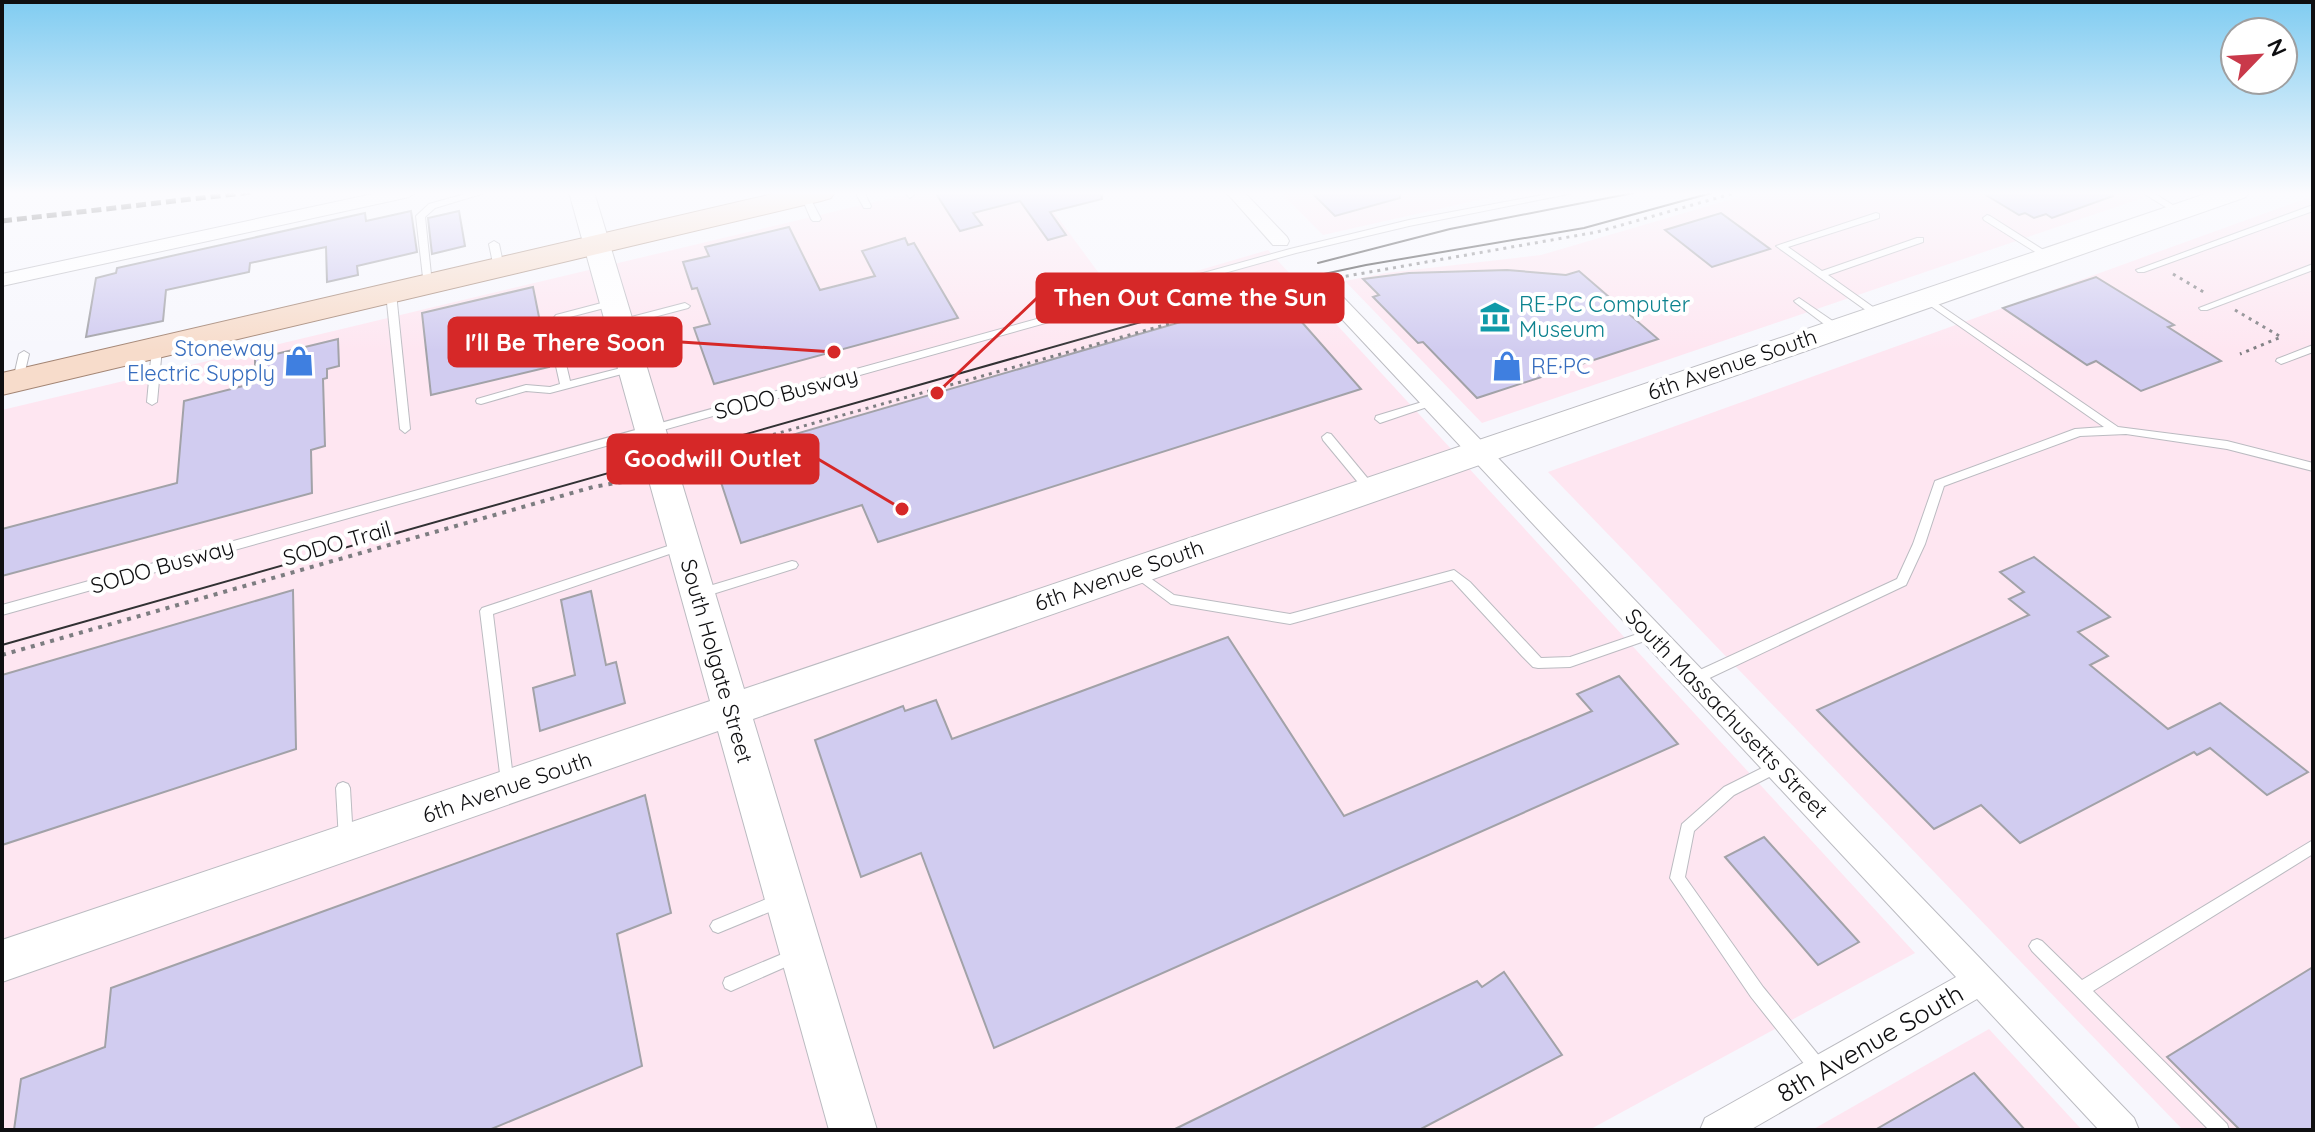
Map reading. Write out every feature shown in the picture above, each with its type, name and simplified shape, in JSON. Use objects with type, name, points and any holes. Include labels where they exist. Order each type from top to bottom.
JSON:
[{"type":"main road","points":[[15,373],[157,348],[391,293],[427,284],[496,256],[597,245]]},
{"type":"street","points":[[2,280],[53,274],[180,245]]},
{"type":"street","name":"South Holgate Street","points":[[597,245],[853,1130]]},
{"type":"street","name":"6th Avenue South","points":[[2,961],[2082,245]]},
{"type":"street","name":"South Massachusetts Street","points":[[1332,297],[2122,1130]]},
{"type":"street","name":"8th Avenue South","points":[[1717,1130],[1981,980]]},
{"type":"lane","points":[[423,245],[427,284]]},
{"type":"lane","name":"SODO Busway","points":[[2,610],[1319,245]]},
{"type":"lane","points":[[1785,245],[1781,246],[1877,314]]},
{"type":"lane","points":[[1821,274],[1906,245]]},
{"type":"lane","points":[[2030,245],[2048,256]]},
{"type":"lane","points":[[2141,270],[2211,245]]},
{"type":"lane","points":[[2204,308],[2313,267]]},
{"type":"lane","points":[[391,293],[405,429]]},
{"type":"lane","points":[[1925,298],[2115,430]]},
{"type":"lane","points":[[1799,301],[1836,328]]},
{"type":"lane","points":[[566,386],[552,326],[559,317],[685,306]]},
{"type":"lane","points":[[152,402],[157,348]]},
{"type":"lane","points":[[2281,361],[2313,348]]},
{"type":"lane","points":[[481,401],[526,388],[550,390],[633,368]]},
{"type":"lane","points":[[1380,419],[1432,402]]},
{"type":"lane","points":[[1694,679],[1902,582],[1939,484],[2079,432],[2115,430],[2227,445],[2313,467]]},
{"type":"lane","points":[[1327,437],[1370,489]]},
{"type":"lane","points":[[507,787],[486,611],[683,545]]},
{"type":"lane","points":[[697,594],[792,565]]},
{"type":"lane","points":[[1133,570],[1171,599],[1290,619],[1454,575],[1477,594],[1519,647],[1538,663],[1570,662],[1652,634]]},
{"type":"lane","points":[[1778,766],[1729,791],[1687,828],[1677,878],[1757,992],[1821,1071]]},
{"type":"lane","points":[[343,788],[346,843]]},
{"type":"lane","points":[[2081,990],[2313,846]]},
{"type":"lane","points":[[718,926],[784,898]]},
{"type":"lane","points":[[2037,946],[2221,1130]]},
{"type":"lane","points":[[731,983],[800,953]]},
{"type":"path","points":[[696,462],[733,446],[1284,289],[1353,273],[1521,245]]},
{"type":"path","name":"SODO Trail","points":[[2,655],[578,491],[635,480]]},
{"type":"shaded area","points":[[695,245],[1078,245],[1115,295],[1268,250],[1915,953],[1589,1130],[2,1130],[2,410]]},
{"type":"shaded area","points":[[1576,245],[2005,245],[1482,423],[1345,281],[1386,273],[1541,255]]},
{"type":"shaded area","points":[[2178,245],[2313,245],[2313,1130],[2183,1130],[1548,472]]},
{"type":"shaded area","points":[[1989,1029],[2082,1130],[1812,1130]]},
{"type":"building","points":[[221,245],[416,245],[417,252],[357,266],[358,275],[327,282],[326,247],[250,263],[249,272],[166,290],[163,321],[86,337],[96,278],[116,273],[117,268]]},
{"type":"building","points":[[431,245],[465,245],[465,246],[432,254]]},
{"type":"building","points":[[798,245],[820,290],[875,276],[862,251],[882,245],[915,245],[958,318],[714,384],[694,328],[710,324],[697,288],[692,289],[683,262],[709,256],[705,247]]},
{"type":"building","points":[[1684,245],[1764,245],[1770,249],[1712,267]]},
{"type":"building","points":[[1507,270],[1566,275],[1579,271],[1658,339],[1477,398],[1423,342],[1418,343],[1373,297],[1379,295],[1363,279],[1409,273]]},
{"type":"building","points":[[2096,277],[2174,325],[2168,327],[2221,361],[2141,391],[2096,361],[2087,365],[2003,308]]},
{"type":"building","points":[[533,287],[549,367],[431,395],[422,313]]},
{"type":"building","points":[[1277,294],[1361,389],[878,542],[862,505],[741,543],[713,458]]},
{"type":"building","points":[[338,339],[339,366],[327,369],[327,378],[323,379],[325,446],[311,450],[312,493],[2,576],[2,529],[177,483],[184,401],[255,383],[255,359]]},
{"type":"building","points":[[2034,557],[2110,617],[2078,632],[2108,656],[2090,665],[2168,729],[2220,703],[2308,772],[2267,795],[2210,748],[2197,755],[2194,752],[2020,843],[1981,805],[1934,829],[1817,710],[2029,615],[2009,599],[2024,592],[2000,572]]},
{"type":"building","points":[[293,590],[296,749],[2,845],[2,675]]},
{"type":"building","points":[[591,591],[606,665],[616,662],[625,703],[540,731],[533,688],[575,675],[561,600]]},
{"type":"building","points":[[1228,637],[1344,816],[1592,711],[1577,694],[1619,676],[1678,744],[994,1048],[921,853],[861,877],[815,740],[903,706],[905,711],[936,700],[952,739]]},
{"type":"building","points":[[645,795],[671,913],[617,934],[642,1066],[489,1130],[14,1130],[21,1079],[105,1047],[111,988]]},
{"type":"building","points":[[1764,837],[1859,942],[1818,965],[1725,857]]},
{"type":"building","points":[[2313,967],[2313,1130],[2240,1130],[2167,1057]]},
{"type":"building","points":[[1504,972],[1562,1055],[1419,1130],[1173,1130],[1477,981],[1482,987]]},
{"type":"building","points":[[1974,1073],[2025,1130],[1875,1130]]},
{"type":"tram line","points":[[1318,263],[1389,245]]},
{"type":"tram line","points":[[2,645],[1268,286],[1485,245]]},
{"type":"place","name":"RE-PC Computer Museum","points":[[1495,317]]},
{"type":"place","name":"I'll Be There Soon","points":[[834,352]]},
{"type":"place","name":"Stoneway Electric Supply","points":[[299,361]]},
{"type":"place","name":"RE∙PC","points":[[1507,366]]},
{"type":"place","name":"Then Out Came the Sun","points":[[937,393]]},
{"type":"place","name":"Goodwill Outlet","points":[[902,509]]}]
